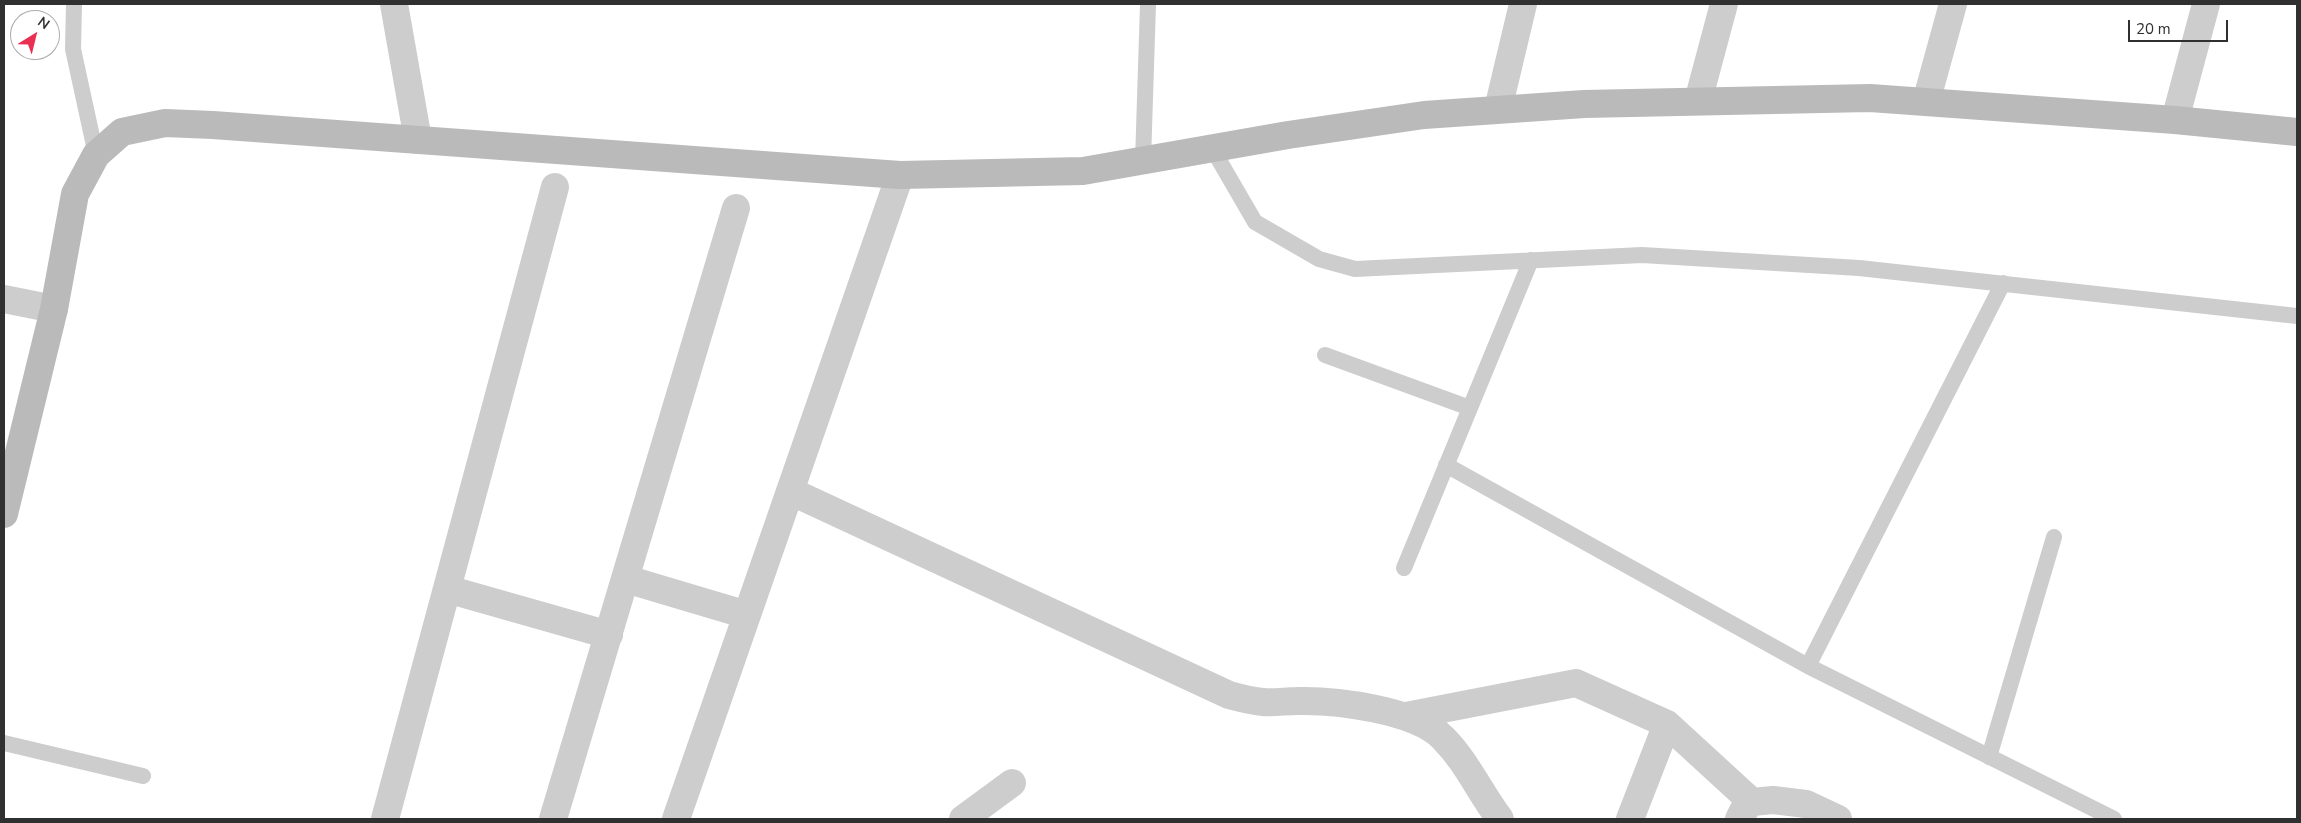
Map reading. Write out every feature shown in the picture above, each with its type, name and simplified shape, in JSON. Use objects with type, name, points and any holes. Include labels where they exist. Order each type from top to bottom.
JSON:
[{"type":"main road","points":[[4,514],[54,309],[75,194],[96,155],[122,132],[165,123],[900,175],[1083,171],[1212,148],[1424,115],[1584,104],[1870,98],[2175,120],[2297,132]]},
{"type":"street","points":[[394,4],[418,140]]},
{"type":"street","points":[[1498,109],[1523,4]]},
{"type":"street","points":[[1698,101],[1724,4]]},
{"type":"street","points":[[1926,102],[1953,4]]},
{"type":"street","points":[[2175,120],[2206,4]]},
{"type":"street","points":[[676,819],[900,175]]},
{"type":"street","points":[[386,819],[555,187]]},
{"type":"street","points":[[554,819],[736,208]]},
{"type":"street","points":[[4,299],[54,309]]},
{"type":"street","points":[[790,491],[1229,696],[1263,702],[1299,700],[1350,704],[1406,716],[1442,737],[1469,770],[1489,805],[1500,819]]},
{"type":"street","points":[[626,579],[747,615]]},
{"type":"street","points":[[447,589],[609,635]]},
{"type":"street","points":[[1406,716],[1576,683],[1667,724],[1746,811],[1773,800],[1806,804],[1838,819]]},
{"type":"street","points":[[1630,819],[1667,724]]},
{"type":"street","points":[[963,819],[1012,783]]},
{"type":"lane","points":[[74,4],[73,49],[96,155]]},
{"type":"lane","points":[[1143,161],[1148,4]]},
{"type":"lane","points":[[1212,148],[1255,222],[1319,259],[1355,269],[1642,255],[1859,268],[2297,316]]},
{"type":"lane","points":[[1404,568],[1531,260]]},
{"type":"lane","points":[[1808,666],[2003,283]]},
{"type":"lane","points":[[1324,355],[1470,408]]},
{"type":"lane","points":[[1446,465],[1808,666],[2114,819]]},
{"type":"lane","points":[[1989,757],[2054,537]]},
{"type":"lane","points":[[4,743],[143,776]]}]
